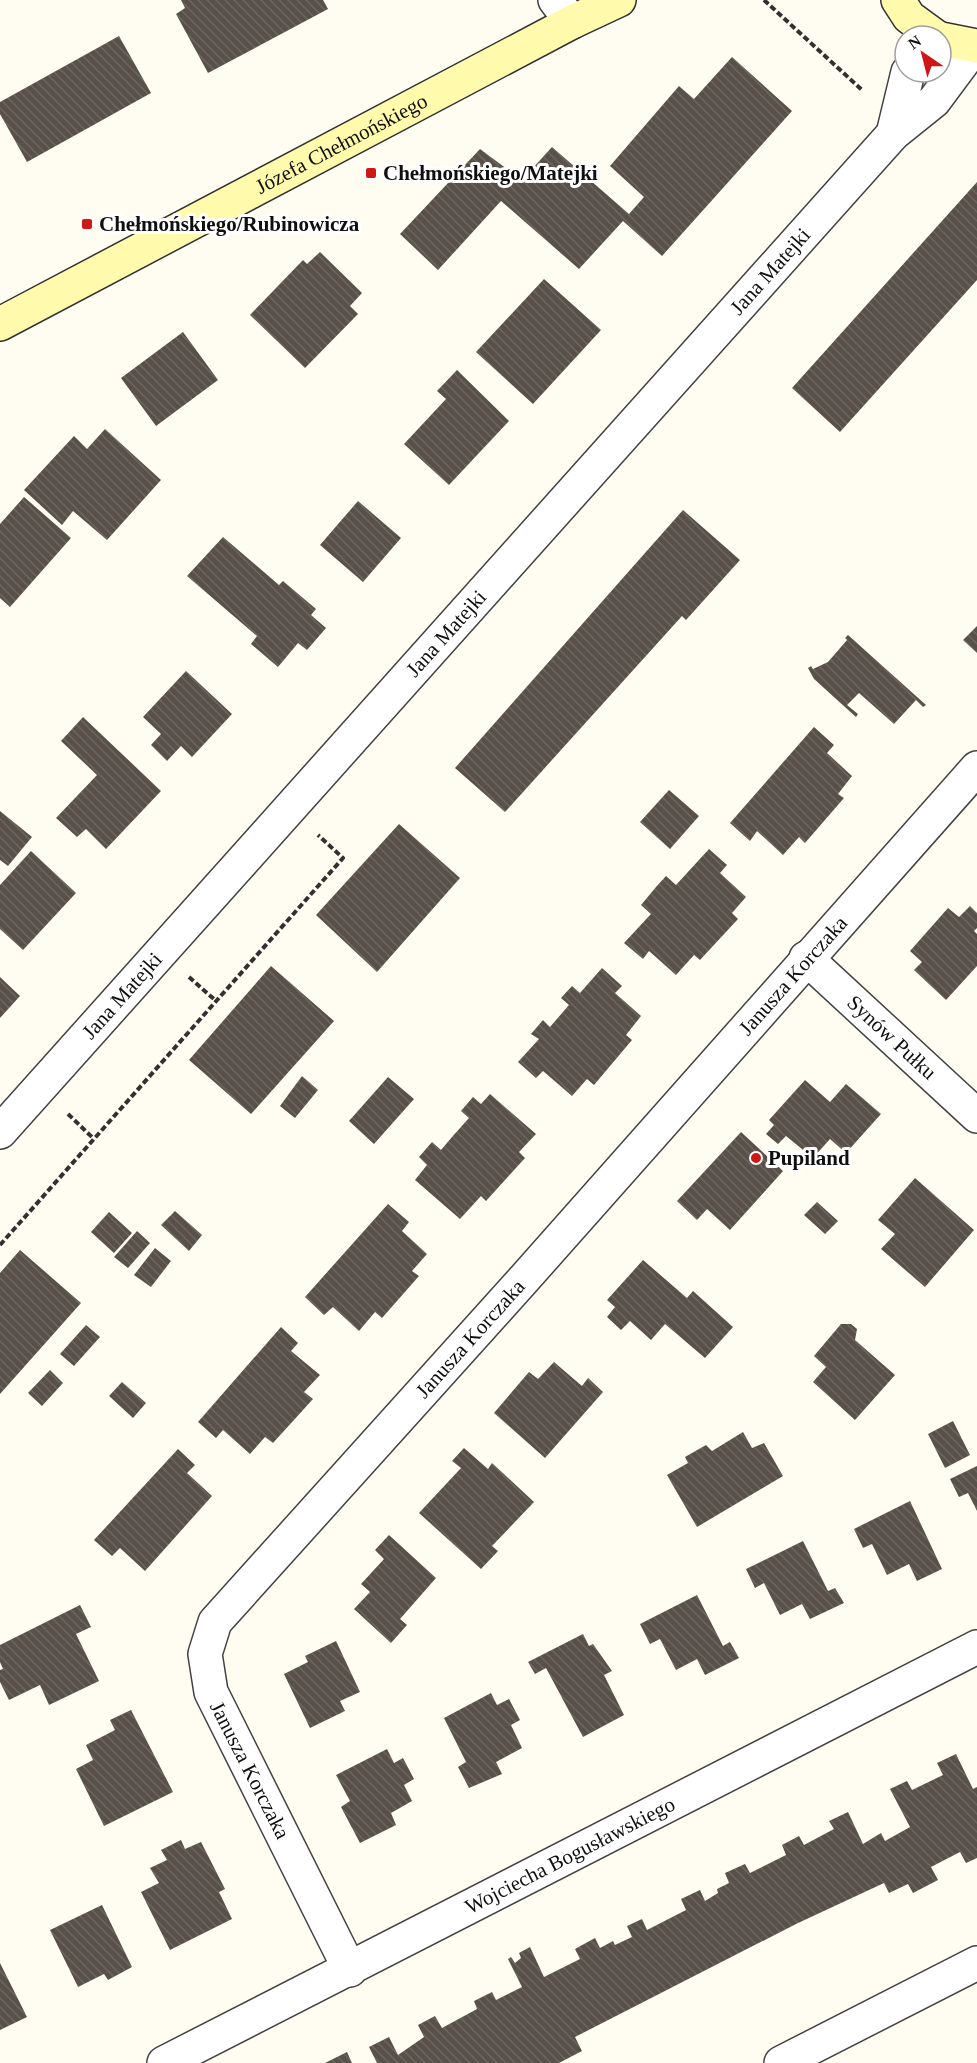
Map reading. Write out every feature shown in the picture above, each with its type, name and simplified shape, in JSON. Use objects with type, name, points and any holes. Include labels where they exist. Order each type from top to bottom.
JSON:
[{"type":"street","name":"Józefa Chełmońskiego","points":[[0,324],[563,11],[620,0]]},
{"type":"street","points":[[898,0],[909,17],[918,24]]},
{"type":"street","points":[[953,41],[975,47]]},
{"type":"street","name":"Jana Matejki","points":[[0,1132],[893,134],[934,101],[975,47]]},
{"type":"street","name":"Jana Matejki","points":[[893,134],[905,84]]},
{"type":"street","name":"Janusza Korczaka","points":[[350,1970],[211,1692],[205,1654],[215,1622],[524,1279],[806,958],[977,768]]},
{"type":"street","name":"Synów Pułku","points":[[806,958],[977,1116]]},
{"type":"street","name":"Wojciecha Bogusławskiego","points":[[164,2063],[350,1970],[977,1647]]},
{"type":"street","points":[[781,2063],[977,1963]]},
{"type":"path","points":[[764,0],[870,96]]},
{"type":"path","points":[[0,1245],[343,858],[322,839]]},
{"type":"path","points":[[180,969],[215,1000]]},
{"type":"path","points":[[67,1114],[93,1138]]},
{"type":"building","points":[[181,0],[323,0],[328,9],[208,73],[176,14],[185,8]]},
{"type":"building","points":[[119,36],[151,93],[27,162],[0,114],[0,102]]},
{"type":"building","points":[[732,57],[792,111],[662,256],[623,221],[579,269],[501,201],[438,270],[400,234],[480,149],[522,180],[552,147],[629,214],[644,197],[610,166],[679,86],[694,99]]},
{"type":"building","points":[[977,182],[977,280],[840,432],[792,388]]},
{"type":"building","points":[[320,252],[362,293],[350,306],[358,314],[305,368],[250,315],[303,260],[307,264]]},
{"type":"building","points":[[544,279],[601,330],[533,404],[476,352]]},
{"type":"building","points":[[183,332],[218,380],[156,426],[121,378]]},
{"type":"building","points":[[457,370],[509,421],[449,485],[404,444],[446,399],[437,391]]},
{"type":"building","points":[[105,429],[161,480],[107,540],[73,511],[62,525],[24,490],[74,436],[87,449]]},
{"type":"building","points":[[24,497],[71,538],[10,607],[0,598],[0,524]]},
{"type":"building","points":[[358,501],[401,538],[363,582],[320,545]]},
{"type":"building","points":[[683,510],[740,560],[686,620],[682,616],[505,812],[455,768]]},
{"type":"building","points":[[223,537],[279,585],[283,581],[316,609],[311,615],[326,628],[307,650],[298,643],[278,667],[251,644],[257,636],[187,576]]},
{"type":"building","points":[[977,626],[977,653],[963,640]]},
{"type":"building","points":[[848,635],[926,705],[923,707],[916,700],[894,724],[859,693],[847,705],[858,714],[856,717],[814,679],[808,668],[811,666],[813,669],[828,662],[847,640],[845,638]]},
{"type":"building","points":[[186,671],[232,714],[192,757],[181,746],[167,761],[151,745],[161,734],[143,717]]},
{"type":"building","points":[[83,717],[161,791],[106,849],[86,829],[77,837],[56,818],[97,775],[61,741]]},
{"type":"building","points":[[814,727],[834,745],[827,753],[852,776],[838,794],[844,798],[805,843],[799,837],[783,855],[757,831],[750,841],[730,823]]},
{"type":"building","points":[[669,790],[699,816],[670,849],[640,822]]},
{"type":"building","points":[[0,811],[32,837],[8,866],[0,860]]},
{"type":"building","points":[[399,824],[460,878],[377,972],[316,915]]},
{"type":"building","points":[[709,849],[727,865],[720,873],[746,897],[732,913],[738,919],[700,960],[694,955],[676,975],[649,951],[643,959],[624,943],[651,914],[641,905],[656,887],[666,876],[676,885]]},
{"type":"building","points":[[31,851],[76,893],[23,950],[0,929],[0,885]]},
{"type":"building","points":[[970,906],[977,913],[977,928],[974,931],[977,934],[977,966],[946,1000],[914,970],[922,962],[910,951],[948,908],[959,917]]},
{"type":"building","points":[[271,966],[334,1021],[251,1114],[189,1060]]},
{"type":"building","points":[[602,968],[622,986],[615,993],[641,1016],[626,1035],[632,1040],[594,1085],[587,1079],[572,1096],[543,1071],[536,1078],[518,1062],[539,1039],[531,1034],[543,1020],[550,1027],[569,1005],[561,998],[572,986],[580,993]]},
{"type":"building","points":[[0,977],[20,996],[0,1018]]},
{"type":"building","points":[[302,1076],[318,1090],[295,1118],[280,1106]]},
{"type":"building","points":[[388,1077],[414,1099],[374,1144],[349,1121]]},
{"type":"building","points":[[805,1080],[830,1102],[846,1084],[881,1114],[846,1153],[830,1139],[813,1158],[786,1136],[778,1144],[766,1134],[774,1125],[769,1120]]},
{"type":"building","points":[[490,1094],[536,1134],[519,1152],[525,1158],[486,1201],[481,1196],[460,1219],[415,1180],[427,1165],[419,1157],[432,1142],[441,1150],[469,1118],[461,1111],[473,1097],[481,1104]]},
{"type":"building","points":[[741,1132],[783,1171],[730,1230],[707,1209],[697,1220],[677,1201]]},
{"type":"building","points":[[915,1178],[974,1230],[925,1287],[881,1249],[895,1234],[878,1220]]},
{"type":"building","points":[[817,1202],[838,1221],[825,1234],[804,1215]]},
{"type":"building","points":[[388,1204],[409,1222],[402,1231],[427,1254],[412,1271],[419,1276],[382,1318],[375,1312],[359,1331],[333,1307],[324,1315],[305,1297]]},
{"type":"building","points":[[175,1211],[202,1235],[189,1251],[161,1225]]},
{"type":"building","points":[[109,1212],[132,1233],[114,1253],[91,1232]]},
{"type":"building","points":[[137,1231],[150,1243],[128,1268],[114,1257]]},
{"type":"building","points":[[155,1248],[171,1261],[151,1287],[134,1275]]},
{"type":"building","points":[[20,1250],[81,1303],[0,1394],[0,1273]]},
{"type":"building","points":[[643,1260],[687,1298],[693,1291],[733,1327],[705,1358],[665,1324],[651,1340],[630,1321],[621,1330],[607,1317],[615,1307],[607,1300]]},
{"type":"building","points":[[841,1324],[851,1324],[857,1329],[855,1340],[895,1375],[855,1420],[813,1382],[826,1367],[814,1356]]},
{"type":"building","points":[[86,1325],[100,1337],[74,1366],[60,1354]]},
{"type":"building","points":[[281,1327],[298,1343],[291,1351],[320,1375],[304,1392],[313,1399],[273,1443],[265,1437],[250,1454],[223,1430],[216,1438],[198,1422]]},
{"type":"building","points":[[554,1362],[582,1386],[588,1378],[603,1392],[545,1458],[494,1413],[529,1372],[538,1379]]},
{"type":"building","points":[[50,1370],[63,1383],[42,1406],[28,1393]]},
{"type":"building","points":[[122,1382],[146,1403],[133,1418],[109,1396]]},
{"type":"building","points":[[953,1421],[970,1455],[945,1468],[928,1434]]},
{"type":"building","points":[[743,1432],[752,1448],[764,1443],[783,1476],[697,1527],[667,1475],[688,1463],[685,1457],[706,1445],[712,1451]]},
{"type":"building","points":[[464,1448],[488,1469],[492,1463],[534,1502],[492,1546],[498,1551],[481,1569],[419,1513],[461,1468],[452,1461]]},
{"type":"building","points":[[178,1449],[195,1465],[187,1473],[212,1496],[145,1571],[120,1548],[112,1556],[94,1540]]},
{"type":"building","points":[[977,1466],[977,1511],[968,1493],[959,1497],[950,1479]]},
{"type":"building","points":[[910,1501],[942,1569],[917,1581],[909,1564],[887,1575],[872,1544],[863,1548],[854,1529]]},
{"type":"building","points":[[389,1535],[436,1578],[400,1619],[407,1625],[391,1643],[354,1609],[370,1592],[361,1584],[384,1559],[375,1550]]},
{"type":"building","points":[[803,1541],[828,1591],[835,1588],[844,1603],[810,1619],[802,1604],[780,1615],[764,1583],[755,1588],[746,1569]]},
{"type":"building","points":[[697,1595],[723,1646],[730,1642],[739,1658],[705,1675],[697,1659],[676,1670],[660,1639],[650,1644],[640,1624]]},
{"type":"building","points":[[80,1605],[91,1627],[76,1634],[99,1681],[49,1705],[40,1685],[9,1700],[0,1682],[0,1670],[3,1669],[0,1662],[0,1645]]},
{"type":"building","points":[[583,1634],[589,1646],[593,1644],[612,1671],[604,1675],[624,1715],[583,1737],[546,1668],[535,1674],[528,1662]]},
{"type":"building","points":[[336,1641],[360,1692],[340,1701],[345,1711],[310,1728],[284,1674],[308,1662],[305,1656]]},
{"type":"building","points":[[491,1693],[497,1705],[509,1699],[520,1720],[511,1725],[522,1748],[496,1762],[502,1774],[469,1788],[458,1767],[466,1762],[444,1718]]},
{"type":"building","points":[[131,1710],[173,1792],[104,1826],[76,1769],[93,1760],[86,1745],[115,1730],[110,1720]]},
{"type":"building","points":[[387,1749],[394,1763],[403,1758],[414,1779],[404,1785],[412,1801],[391,1813],[396,1825],[360,1843],[341,1807],[350,1801],[336,1775]]},
{"type":"building","points":[[956,1754],[973,1789],[977,1787],[977,1858],[966,1863],[960,1852],[931,1867],[938,1880],[913,1893],[908,1884],[889,1893],[884,1883],[796,1924],[575,2037],[582,2051],[559,2063],[377,2063],[369,2047],[389,2037],[398,2055],[424,2037],[418,2025],[435,2016],[442,2028],[477,2009],[474,2001],[492,1992],[496,2000],[522,1987],[508,1959],[511,1957],[515,1963],[521,1958],[519,1953],[530,1947],[544,1977],[580,1959],[575,1949],[595,1938],[600,1948],[613,1941],[615,1945],[632,1937],[627,1926],[642,1919],[647,1930],[686,1910],[681,1899],[700,1890],[705,1901],[718,1893],[717,1889],[729,1883],[725,1873],[745,1864],[750,1873],[786,1855],[782,1845],[799,1836],[804,1845],[834,1829],[829,1821],[848,1812],[863,1844],[881,1833],[885,1841],[910,1827],[890,1789],[907,1781],[912,1790],[943,1775],[937,1763]]},
{"type":"building","points":[[181,1840],[185,1849],[201,1842],[225,1889],[219,1892],[232,1919],[170,1950],[141,1892],[159,1883],[150,1868],[167,1860],[161,1850]]},
{"type":"building","points":[[102,1905],[132,1967],[108,1980],[104,1974],[78,1987],[50,1930]]},
{"type":"building","points":[[0,1963],[27,2017],[0,2030]]},
{"type":"building","points":[[347,2052],[352,2063],[325,2063]]},
{"type":"place","name":"Chełmońskiego/Matejki","points":[[371,173]]},
{"type":"place","name":"Chełmońskiego/Rubinowicza","points":[[87,224]]},
{"type":"place","name":"Pupiland","points":[[756,1158]]}]
